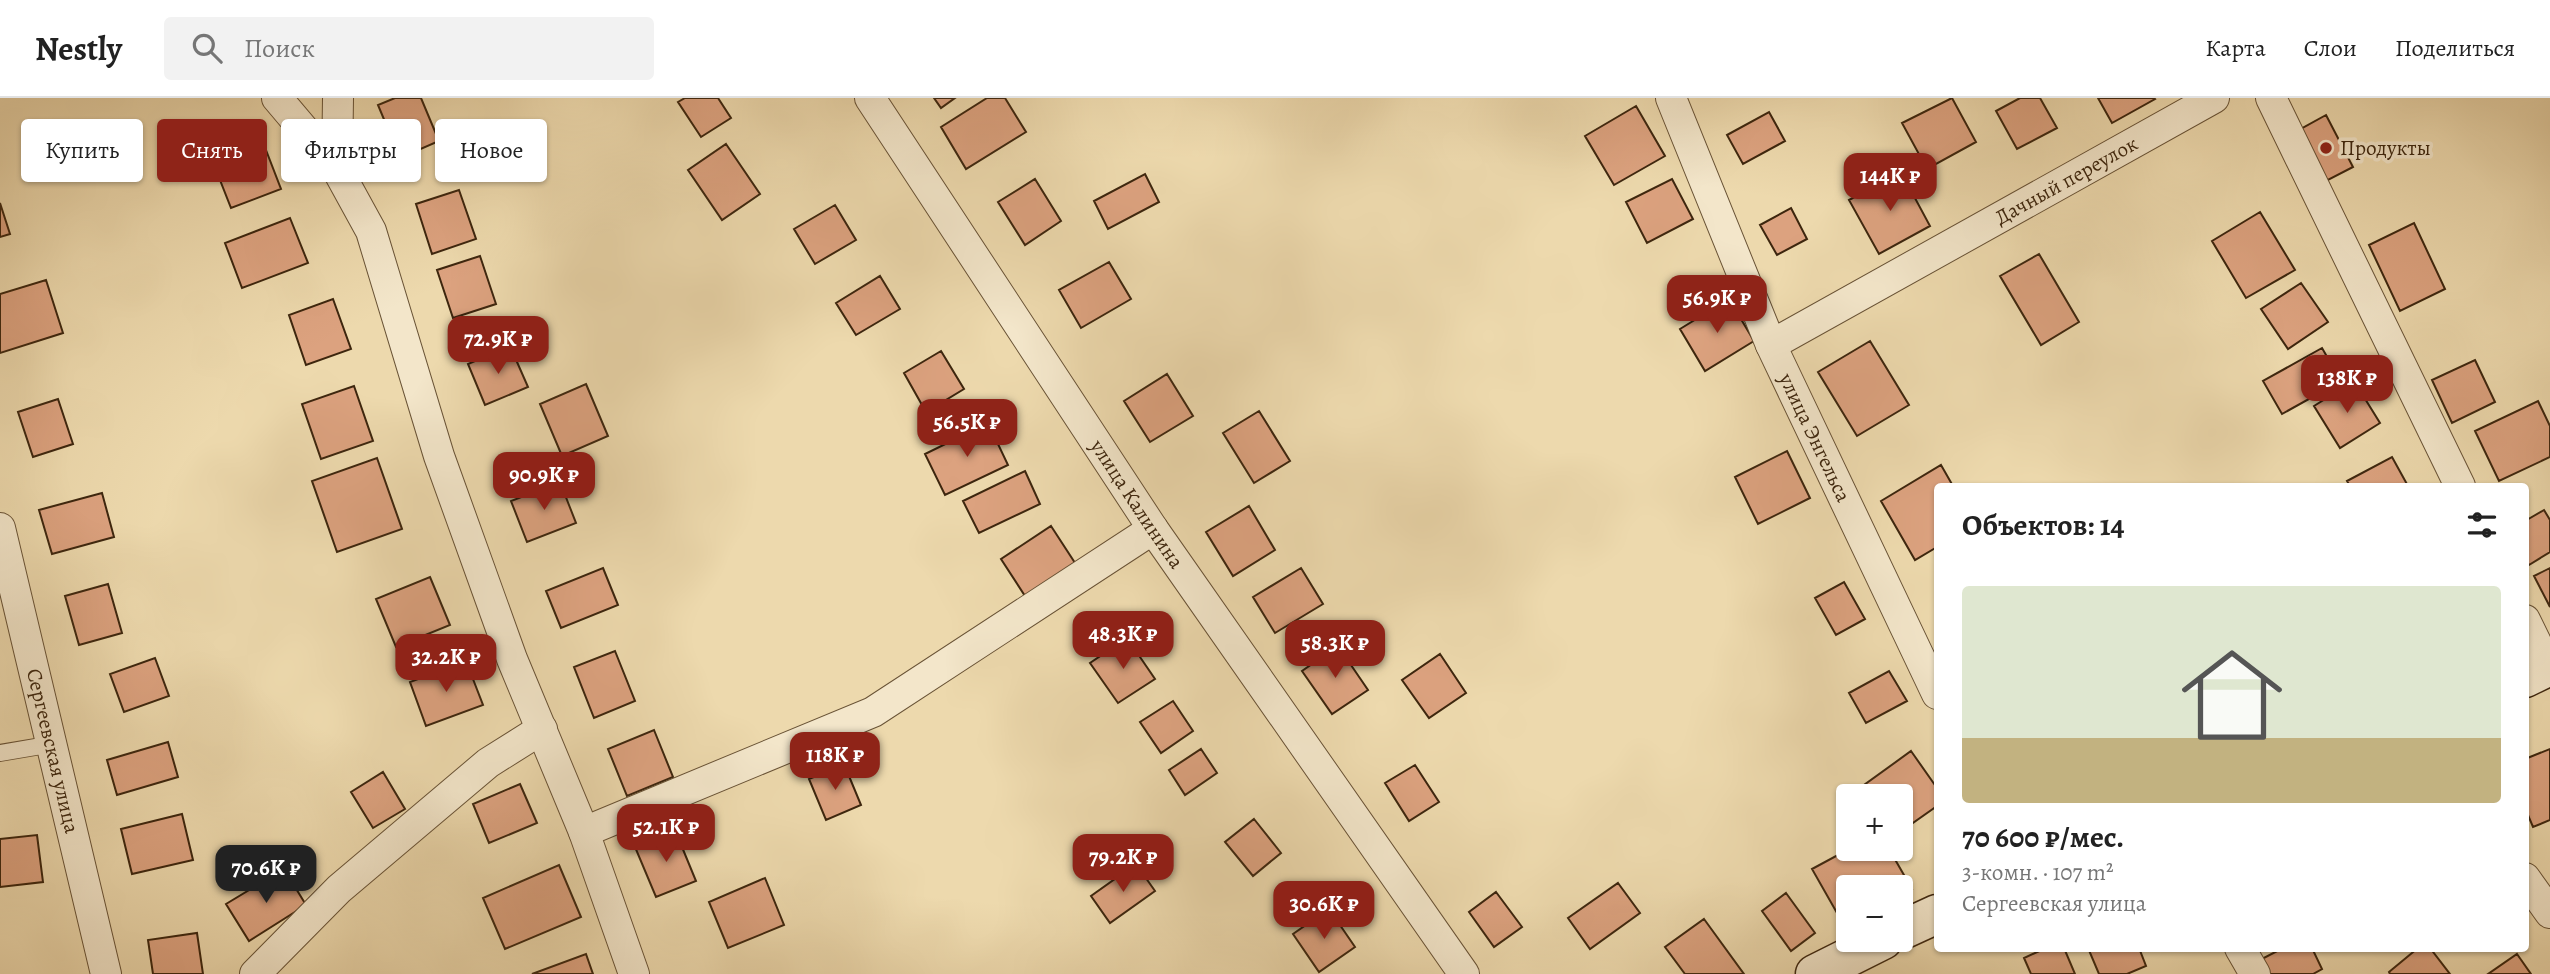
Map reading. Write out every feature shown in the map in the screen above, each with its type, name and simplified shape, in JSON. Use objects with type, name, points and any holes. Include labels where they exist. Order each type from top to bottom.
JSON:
[{"type":"street","points":[[277,98],[295,119]]},
{"type":"street","points":[[338,98],[338,119]]},
{"type":"street","name":"улица Калинина","points":[[870,98],[1153,529],[1464,974]]},
{"type":"street","name":"улица Энгельса","points":[[1671,98],[1771,345],[1934,688]]},
{"type":"street","name":"Дачный переулок","points":[[1771,345],[2214,98]]},
{"type":"street","points":[[2272,98],[2459,483]]},
{"type":"street","points":[[344,182],[371,231],[439,456],[512,659],[584,832],[634,974]]},
{"type":"street","name":"Сергеевская улица","points":[[0,528],[106,974]]},
{"type":"street","points":[[584,832],[873,712],[1153,529]]},
{"type":"street","points":[[2529,632],[2541,670]]},
{"type":"street","points":[[254,974],[339,889],[488,763],[542,729]]},
{"type":"street","points":[[2529,884],[2550,913]]},
{"type":"street","points":[[1913,926],[1934,915]]},
{"type":"street","points":[[1815,974],[1859,952]]},
{"type":"street","points":[[2242,952],[2255,974]]},
{"type":"lane","points":[[0,753],[53,744]]},
{"type":"building","points":[[395,98],[421,98],[435,131],[435,143],[421,149],[421,119],[384,119],[378,105]]},
{"type":"building","points":[[685,98],[718,98],[731,118],[701,137],[678,102]]},
{"type":"building","points":[[934,98],[955,98],[941,108]]},
{"type":"building","points":[[987,98],[1005,98],[1026,132],[966,169],[941,127]]},
{"type":"building","points":[[1952,98],[1976,142],[1927,169],[1902,123]]},
{"type":"building","points":[[2020,98],[2040,98],[2057,128],[2017,149],[1996,111]]},
{"type":"building","points":[[2098,98],[2154,98],[2155,99],[2112,123]]},
{"type":"building","points":[[1636,106],[1665,156],[1614,185],[1585,136]]},
{"type":"building","points":[[1769,112],[1785,141],[1743,164],[1727,135]]},
{"type":"building","name":"Продукты","points":[[2326,115],[2353,167],[2326,181],[2299,130]]},
{"type":"building","points":[[726,144],[760,194],[722,220],[688,170]]},
{"type":"building","points":[[267,153],[281,189],[231,208],[221,182],[267,182]]},
{"type":"building","points":[[1901,172],[1930,226],[1879,254],[1849,200]]},
{"type":"building","points":[[1145,174],[1159,202],[1108,229],[1094,201]]},
{"type":"building","points":[[1035,179],[1061,221],[1025,245],[998,202]]},
{"type":"building","points":[[1672,179],[1693,219],[1647,243],[1626,202]]},
{"type":"building","points":[[459,190],[476,239],[432,254],[416,204]]},
{"type":"building","points":[[0,203],[10,234],[0,237]]},
{"type":"building","points":[[835,205],[856,240],[815,264],[794,229]]},
{"type":"building","points":[[1791,208],[1807,239],[1777,255],[1760,225]]},
{"type":"building","points":[[2260,212],[2295,270],[2246,298],[2212,241]]},
{"type":"building","points":[[290,218],[308,263],[242,288],[225,243]]},
{"type":"building","points":[[2414,223],[2445,289],[2400,311],[2369,245]]},
{"type":"building","points":[[2039,254],[2079,322],[2041,345],[2000,276]]},
{"type":"building","points":[[480,256],[496,304],[453,318],[437,270]]},
{"type":"building","points":[[1109,262],[1131,299],[1081,328],[1059,290]]},
{"type":"building","points":[[880,276],[900,309],[856,335],[836,303]]},
{"type":"building","points":[[46,280],[63,333],[0,353],[0,294]]},
{"type":"building","points":[[2301,283],[2328,322],[2288,349],[2261,309]]},
{"type":"building","points":[[333,299],[351,349],[306,365],[289,315]]},
{"type":"building","points":[[1729,299],[1754,341],[1705,371],[1680,329]]},
{"type":"building","points":[[1870,341],[1909,405],[1857,436],[1818,372]]},
{"type":"building","points":[[510,346],[528,387],[485,405],[468,364]]},
{"type":"building","points":[[2322,348],[2341,381],[2282,414],[2263,381]]},
{"type":"building","points":[[941,351],[964,389],[926,412],[904,373]]},
{"type":"building","points":[[2475,360],[2495,402],[2452,423],[2432,380]]},
{"type":"building","points":[[1167,374],[1193,416],[1150,442],[1124,401]]},
{"type":"building","points":[[2354,381],[2380,423],[2340,448],[2314,406]]},
{"type":"building","points":[[586,384],[608,436],[562,456],[540,404]]},
{"type":"building","points":[[354,386],[373,441],[321,459],[302,404]]},
{"type":"building","points":[[58,399],[73,444],[33,457],[18,412]]},
{"type":"building","points":[[2538,401],[2550,426],[2550,457],[2499,481],[2475,431]]},
{"type":"building","points":[[1259,411],[1290,461],[1254,483],[1223,433]]},
{"type":"building","points":[[988,423],[1008,465],[945,495],[925,454]]},
{"type":"building","points":[[1787,451],[1810,498],[1758,524],[1735,477]]},
{"type":"building","points":[[2392,457],[2406,483],[2348,483],[2347,481]]},
{"type":"building","points":[[377,458],[402,529],[337,552],[312,481]]},
{"type":"building","points":[[1941,465],[1951,483],[1934,483],[1934,549],[1915,560],[1881,501]]},
{"type":"building","points":[[1025,471],[1040,504],[979,533],[963,501]]},
{"type":"building","points":[[560,482],[576,523],[527,542],[511,501]]},
{"type":"building","points":[[102,493],[114,537],[52,554],[39,510]]},
{"type":"building","points":[[1249,506],[1275,550],[1233,576],[1206,532]]},
{"type":"building","points":[[2544,510],[2550,520],[2550,552],[2529,565],[2529,519]]},
{"type":"building","points":[[1051,526],[1077,566],[1027,599],[1001,559]]},
{"type":"building","points":[[603,568],[618,605],[561,628],[546,591]]},
{"type":"building","points":[[1301,568],[1323,604],[1275,633],[1253,597]]},
{"type":"building","points":[[2550,568],[2550,607],[2534,576]]},
{"type":"building","points":[[430,577],[450,625],[396,647],[376,599]]},
{"type":"building","points":[[1844,582],[1865,619],[1836,635],[1815,598]]},
{"type":"building","points":[[108,584],[122,633],[79,645],[65,596]]},
{"type":"building","points":[[1127,638],[1155,679],[1118,703],[1090,663]]},
{"type":"building","points":[[1338,646],[1368,690],[1332,714],[1302,671]]},
{"type":"building","points":[[615,651],[635,701],[594,718],[574,667]]},
{"type":"building","points":[[1440,654],[1466,693],[1429,718],[1402,680]]},
{"type":"building","points":[[155,658],[169,696],[124,712],[110,674]]},
{"type":"building","points":[[466,661],[483,705],[426,726],[410,682]]},
{"type":"building","points":[[1889,671],[1907,701],[1866,723],[1849,693]]},
{"type":"building","points":[[1173,701],[1193,731],[1161,753],[1140,722]]},
{"type":"building","points":[[654,730],[673,777],[627,796],[608,749]]},
{"type":"building","points":[[168,742],[178,777],[117,795],[107,760]]},
{"type":"building","points":[[1201,749],[1217,773],[1185,795],[1169,770]]},
{"type":"building","points":[[2550,749],[2550,820],[2533,827],[2529,818],[2529,757]]},
{"type":"building","points":[[1911,751],[1934,784],[1934,808],[1913,823],[1913,784],[1865,784]]},
{"type":"building","points":[[844,764],[861,805],[826,820],[809,779]]},
{"type":"building","points":[[1415,765],[1439,802],[1409,821],[1385,783]]},
{"type":"building","points":[[383,772],[405,809],[373,828],[351,792]]},
{"type":"building","points":[[520,784],[537,823],[489,843],[473,804]]},
{"type":"building","points":[[182,814],[193,860],[132,874],[121,829]]},
{"type":"building","points":[[1254,819],[1281,853],[1253,876],[1225,842]]},
{"type":"building","points":[[675,830],[696,881],[656,897],[635,847]]},
{"type":"building","points":[[37,835],[43,882],[0,887],[0,839]]},
{"type":"building","points":[[1836,856],[1836,861],[1896,861],[1904,875],[1836,875],[1836,911],[1812,869]]},
{"type":"building","points":[[1136,864],[1155,891],[1110,923],[1091,896]]},
{"type":"building","points":[[559,865],[581,917],[505,949],[483,898]]},
{"type":"building","points":[[284,869],[306,905],[249,941],[226,904]]},
{"type":"building","points":[[765,878],[784,925],[728,948],[709,902]]},
{"type":"building","points":[[1618,883],[1640,913],[1590,949],[1568,918]]},
{"type":"building","points":[[1496,892],[1522,927],[1494,947],[1469,912]]},
{"type":"building","points":[[1786,893],[1815,933],[1791,951],[1762,911]]},
{"type":"building","points":[[1329,909],[1355,947],[1319,972],[1293,934]]},
{"type":"building","points":[[1704,919],[1744,974],[1685,974],[1665,947]]},
{"type":"building","points":[[197,933],[203,974],[153,974],[148,940]]},
{"type":"building","points":[[2037,952],[2066,952],[2075,974],[2031,974],[2024,958]]},
{"type":"building","points":[[2090,952],[2141,952],[2146,966],[2127,974],[2099,974]]},
{"type":"building","points":[[2275,952],[2314,952],[2322,969],[2313,974],[2262,974],[2256,962]]},
{"type":"building","points":[[2413,952],[2433,952],[2450,974],[2390,974],[2389,972]]},
{"type":"building","points":[[586,954],[593,974],[532,974]]},
{"type":"building","points":[[2517,954],[2531,974],[2488,974]]},
{"type":"place","name":"Продукты","points":[[2326,148]]}]
